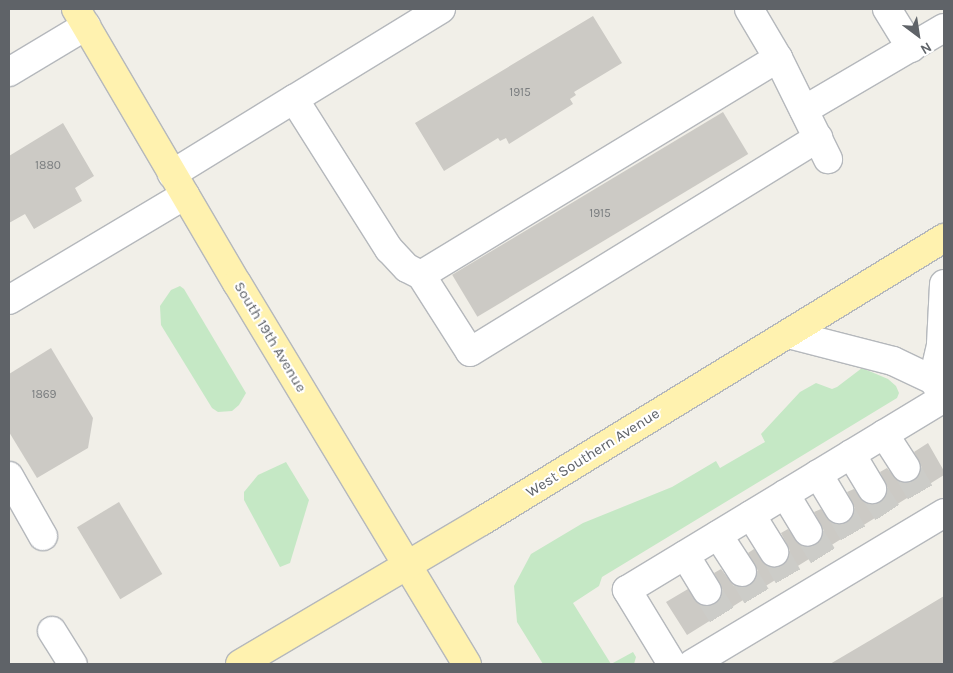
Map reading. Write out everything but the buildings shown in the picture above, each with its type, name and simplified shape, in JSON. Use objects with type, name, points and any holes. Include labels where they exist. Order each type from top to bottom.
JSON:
[{"type":"main road","name":"South 19th Avenue","points":[[81,17],[467,664]]},
{"type":"main road","name":"West Southern Avenue","points":[[240,664],[407,565],[944,238]]},
{"type":"street","points":[[9,300],[179,184],[294,99],[441,9]]},
{"type":"street","points":[[294,99],[389,248],[407,268],[421,275],[470,352],[823,149],[778,58],[749,9]]},
{"type":"street","points":[[886,9],[911,48]]},
{"type":"street","points":[[9,72],[81,17]]},
{"type":"street","points":[[804,110],[944,28]]},
{"type":"street","points":[[421,275],[778,58]]},
{"type":"street","points":[[941,392],[940,344],[944,284]]},
{"type":"street","points":[[788,334],[893,361],[941,392]]},
{"type":"street","points":[[672,664],[627,590],[884,434],[941,392]]},
{"type":"street","points":[[884,434],[906,468]]},
{"type":"street","points":[[851,454],[872,489]]},
{"type":"street","points":[[818,474],[839,509]]},
{"type":"street","points":[[9,476],[43,536]]},
{"type":"street","points":[[785,494],[808,532]]},
{"type":"street","points":[[692,664],[730,629],[897,529],[935,510]]},
{"type":"street","points":[[751,515],[774,552]]},
{"type":"street","points":[[718,535],[742,572]]},
{"type":"street","points":[[685,555],[707,591]]},
{"type":"street","points":[[52,631],[73,664]]},
{"type":"green space","points":[[180,286],[184,289],[246,393],[239,405],[232,411],[218,412],[212,408],[161,325],[160,306],[171,290]]},
{"type":"green space","points":[[862,368],[888,379],[896,386],[899,393],[897,398],[602,577],[599,586],[573,603],[611,664],[543,664],[517,622],[514,586],[531,554],[583,523],[672,487],[716,461],[720,468],[765,442],[761,434],[800,392],[816,383],[832,389]]},
{"type":"green space","points":[[286,462],[309,500],[290,563],[280,567],[244,500],[244,492],[258,475]]},
{"type":"green space","points":[[633,652],[636,657],[634,664],[611,664]]},
{"type":"tunnel","points":[[906,468],[924,499]]},
{"type":"tunnel","points":[[872,489],[892,520]]},
{"type":"tunnel","points":[[839,509],[857,540]]},
{"type":"tunnel","points":[[808,532],[826,561]]},
{"type":"tunnel","points":[[774,552],[791,581]]},
{"type":"tunnel","points":[[742,572],[759,600]]},
{"type":"tunnel","points":[[707,591],[725,620]]}]
